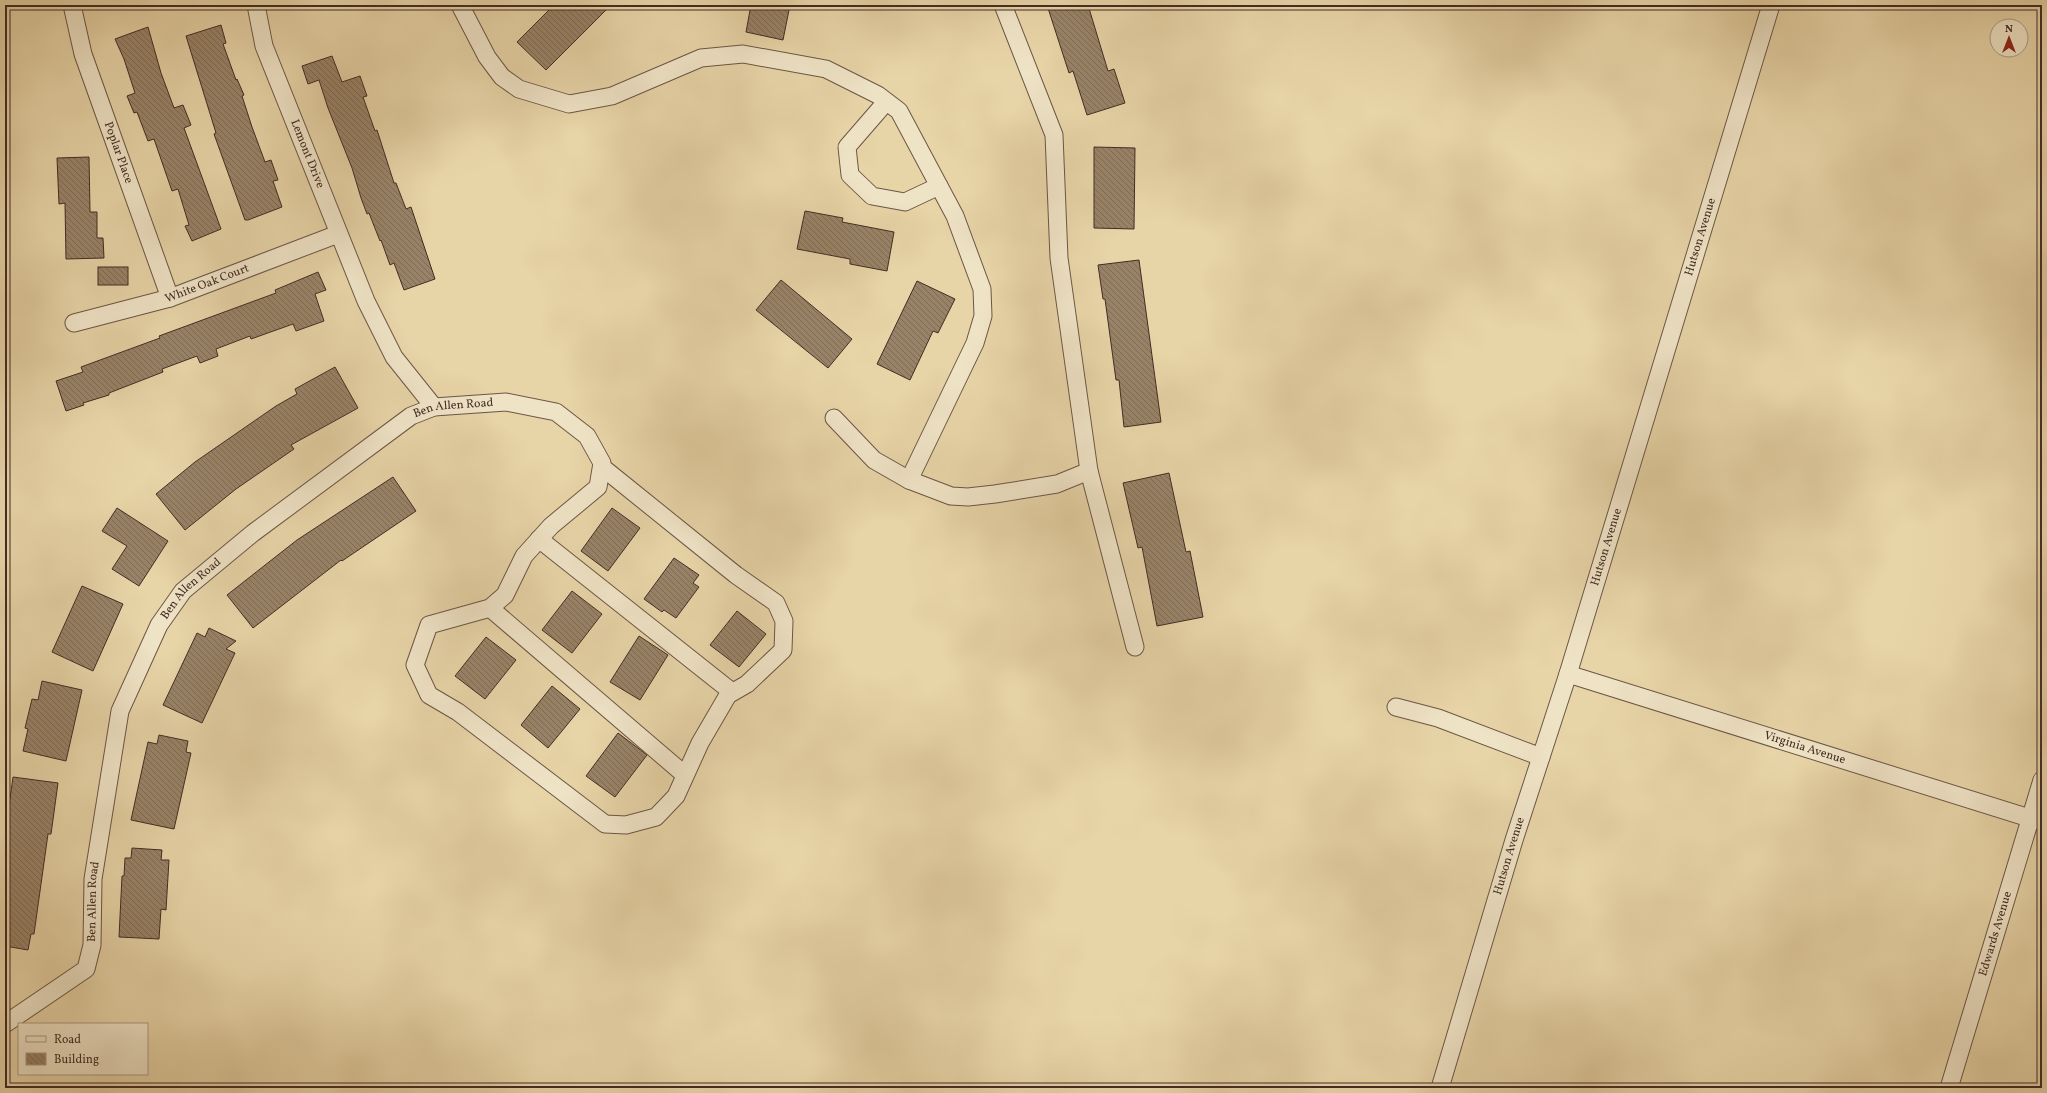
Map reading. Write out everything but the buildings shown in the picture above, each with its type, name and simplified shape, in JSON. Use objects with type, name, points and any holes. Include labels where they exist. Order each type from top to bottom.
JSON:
[{"type":"street","name":"Poplar Place","points":[[72,5],[83,54],[170,298]]},
{"type":"street","name":"Lemont Drive","points":[[256,5],[264,46],[338,234],[366,300],[394,357],[434,407]]},
{"type":"street","points":[[460,5],[487,57],[502,77],[519,89],[569,104],[612,96],[701,58],[742,54],[826,69],[878,95],[898,111],[955,216],[982,289],[983,316],[975,343],[909,480]]},
{"type":"street","points":[[1003,5],[1054,135],[1059,258],[1089,471],[1135,647]]},
{"type":"street","name":"Hutson Avenue","points":[[1440,1088],[1512,847],[1568,674],[1771,5]]},
{"type":"street","points":[[886,102],[847,147],[850,175],[872,196],[905,202],[939,186]]},
{"type":"street","name":"White Oak Court","points":[[74,323],[170,298],[338,234]]},
{"type":"street","name":"Ben Allen Road","points":[[5,1024],[86,969],[92,945],[93,879],[120,711],[159,624],[183,591],[253,533],[411,416],[434,407],[506,402],[556,412],[587,436],[602,463],[602,467]]},
{"type":"street","points":[[834,418],[874,460],[909,480],[951,496],[968,497],[1057,484],[1089,471]]},
{"type":"street","points":[[602,467],[736,575],[776,603],[784,621],[783,650],[747,684],[728,695],[700,743],[676,796],[656,817],[626,825],[605,824],[458,712],[429,695],[415,665],[429,625],[490,608],[505,595],[524,556],[551,526],[598,487],[602,467]]},
{"type":"street","points":[[539,539],[732,692]]},
{"type":"street","points":[[490,608],[685,775]]},
{"type":"street","name":"Virginia Avenue","points":[[1568,674],[2036,820]]},
{"type":"street","points":[[1396,706],[1438,718],[1541,757]]},
{"type":"street","name":"Edwards Avenue","points":[[1949,1088],[2036,820],[2042,780]]}]
